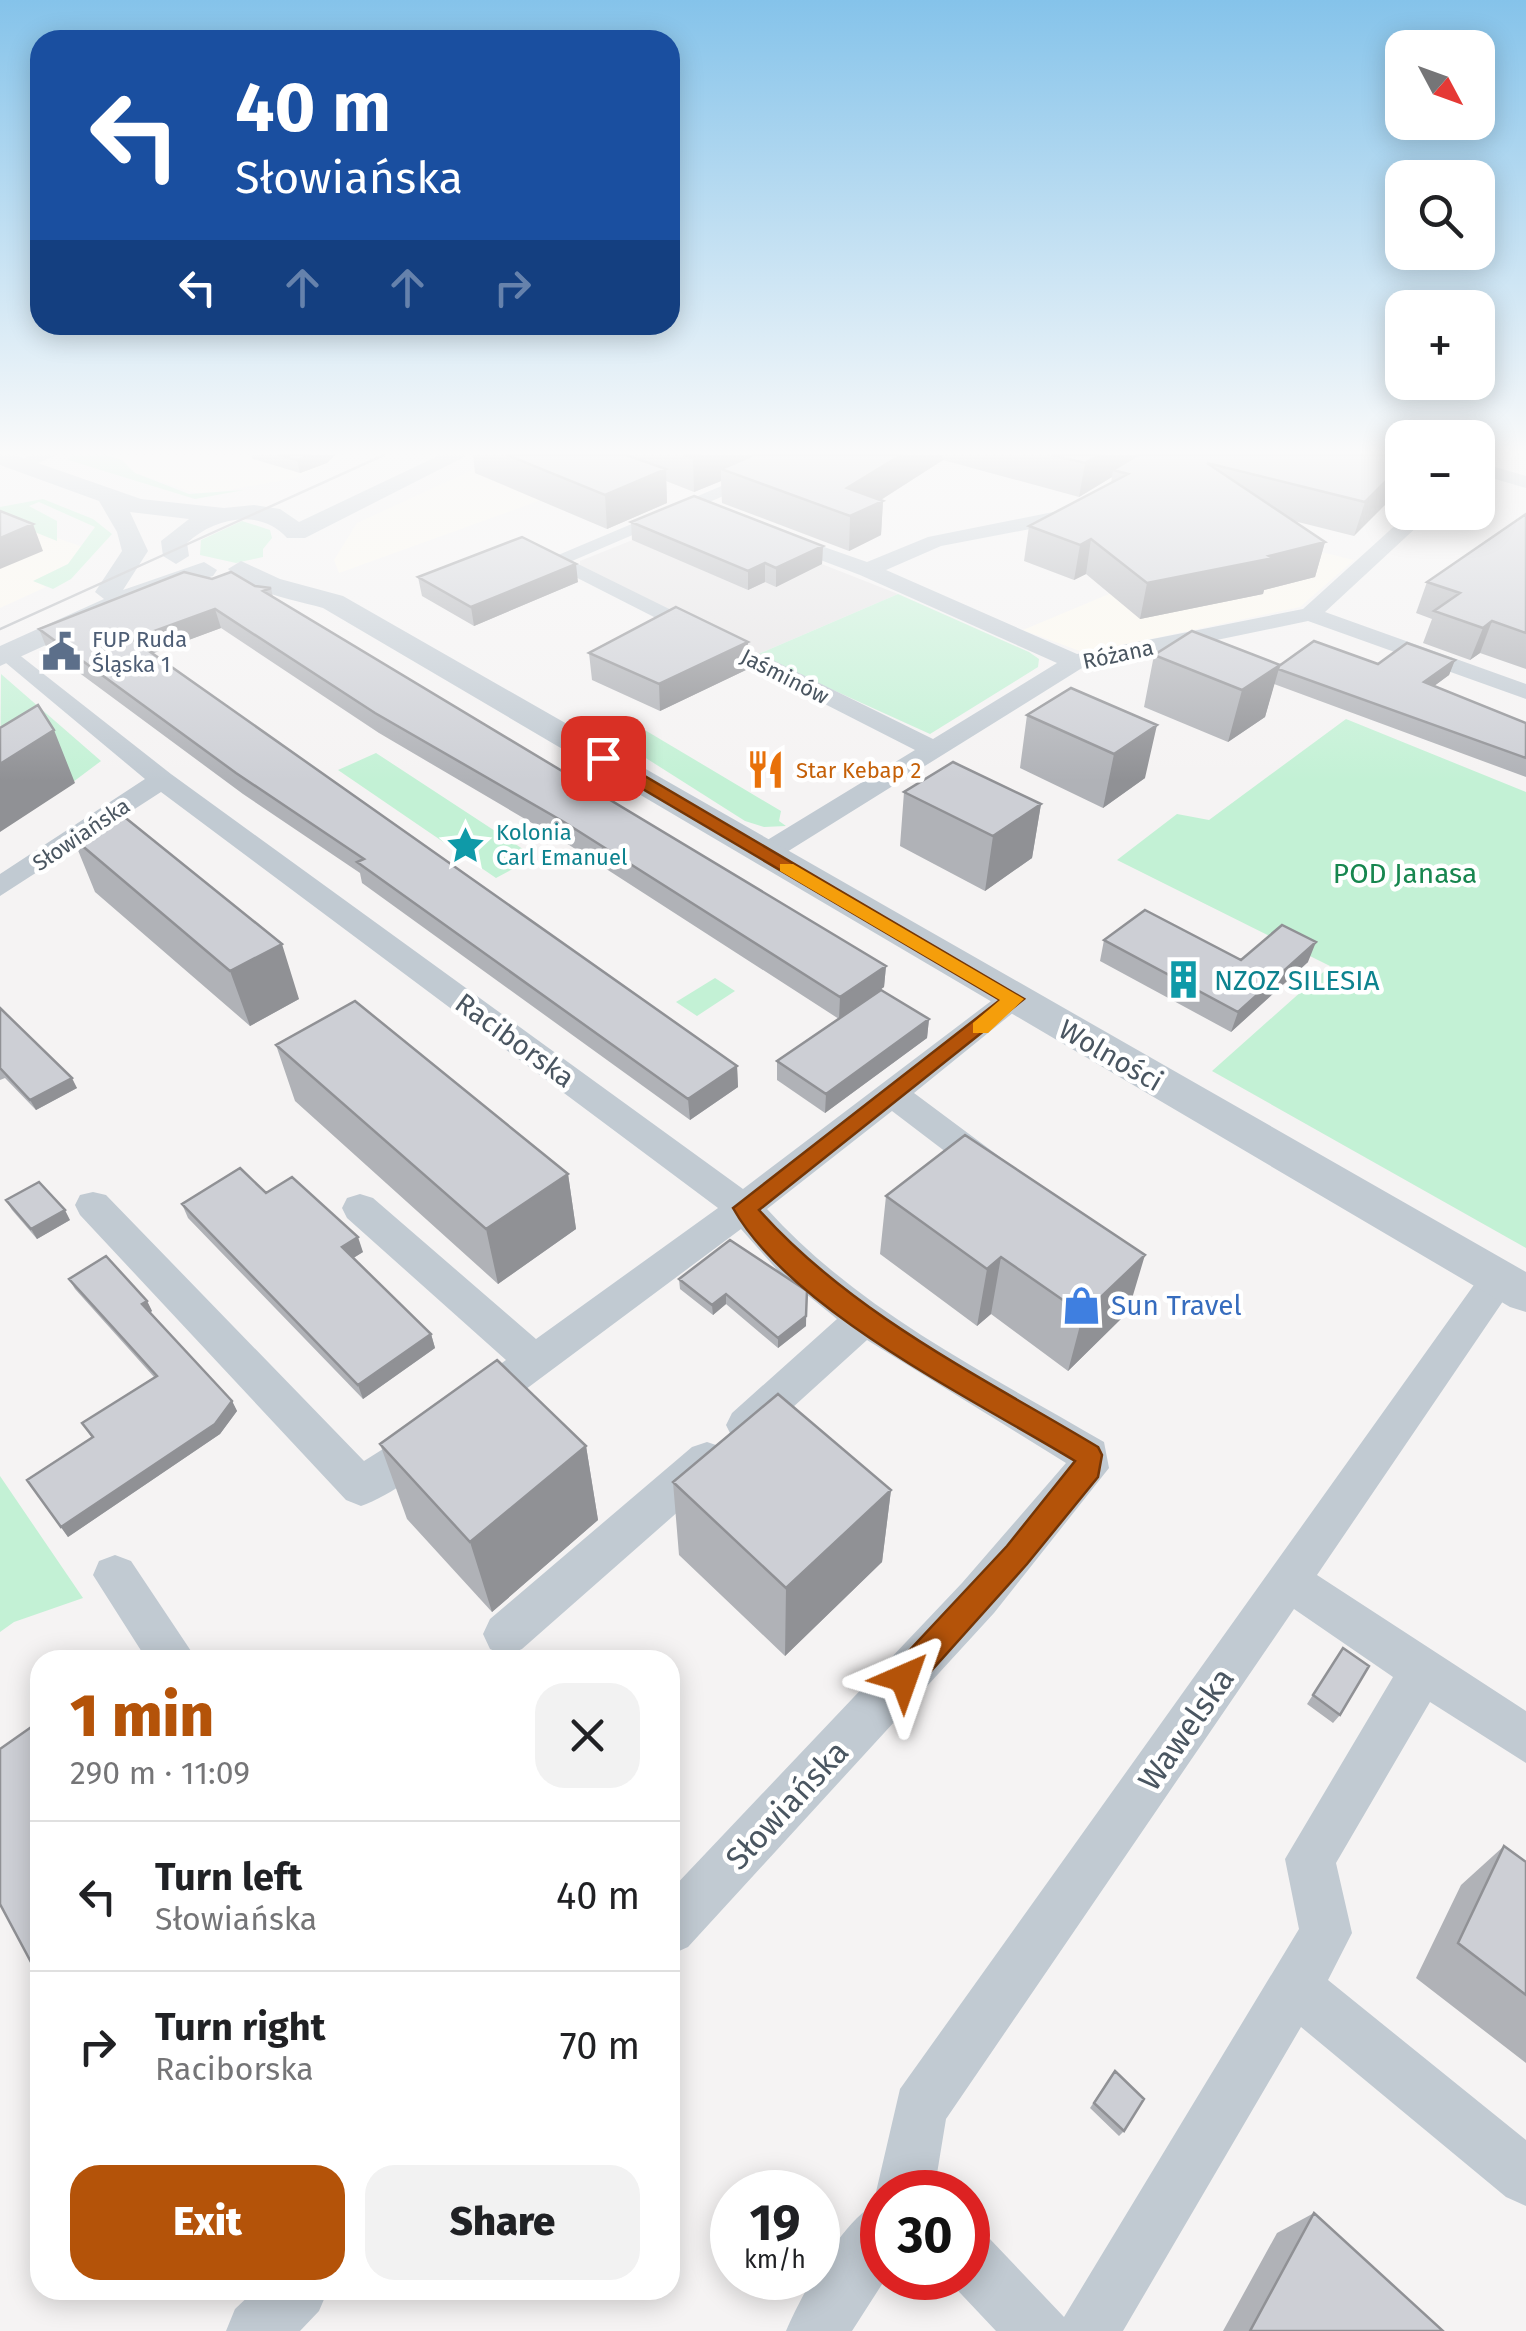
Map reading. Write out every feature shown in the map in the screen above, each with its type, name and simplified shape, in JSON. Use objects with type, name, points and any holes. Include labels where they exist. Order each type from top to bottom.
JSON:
[{"type":"street","points":[[108,592],[127,564]]},
{"type":"street","points":[[7,653],[151,564]]},
{"type":"street","points":[[196,564],[204,570]]},
{"type":"street","points":[[7,653],[162,582],[204,570],[240,569],[251,564]]},
{"type":"street","name":"Wolności","points":[[302,564],[334,602]]},
{"type":"street","name":"Jaśminów","points":[[563,564],[934,750]]},
{"type":"street","points":[[851,564],[1075,662]]},
{"type":"street","points":[[868,570],[882,564]]},
{"type":"street","points":[[1366,564],[1310,614],[1526,692]]},
{"type":"street","name":"Wolności","points":[[240,569],[271,584],[334,602],[1512,1286]]},
{"type":"street","name":"Różana","points":[[764,854],[1075,662],[1310,614]]},
{"type":"street","name":"Raciborska","points":[[7,653],[162,780],[744,1208]]},
{"type":"street","name":"Słowiańska","points":[[0,887],[162,780]]},
{"type":"street","points":[[94,1205],[361,1487],[744,1208],[1014,999]]},
{"type":"street","points":[[893,1096],[1016,1186]]},
{"type":"street","points":[[360,1208],[535,1362]]},
{"type":"street","name":"Słowiańska","points":[[680,1919],[978,1598],[1088,1468],[1089,1455],[864,1319],[792,1262],[744,1208]]},
{"type":"street","name":"Wawelska","points":[[909,2170],[920,2109],[1289,1581],[1512,1286]]},
{"type":"street","points":[[506,1634],[864,1319]]},
{"type":"street","points":[[115,1575],[167,1650]]},
{"type":"street","points":[[1289,1581],[1526,1739]]},
{"type":"street","points":[[1089,2331],[1326,1933],[1310,1859],[1424,1669]]},
{"type":"street","points":[[1295,1987],[1526,2178]]},
{"type":"street","points":[[817,2331],[860,2264]]},
{"type":"street","points":[[990,2281],[1039,2331]]},
{"type":"street","points":[[258,2331],[288,2300]]},
{"type":"shaded area","points":[[0,564],[68,564],[34,581],[46,587],[0,608]]},
{"type":"shaded area","points":[[335,564],[365,564],[339,573]]},
{"type":"shaded area","points":[[580,564],[821,564],[898,594],[756,655],[580,568]]},
{"type":"shaded area","points":[[1268,564],[1350,564],[1300,607],[1085,653],[1023,630],[1109,594]]},
{"type":"green space","points":[[68,564],[85,564],[71,579],[53,589],[33,581]]},
{"type":"green space","points":[[898,594],[1029,652],[1039,659],[1038,667],[930,734],[756,655]]},
{"type":"green space","points":[[1,674],[101,761],[53,797],[0,795]]},
{"type":"green space","name":"POD Janasa","points":[[1346,719],[1526,792],[1526,1248],[1212,1071],[1330,966],[1117,860],[1177,814],[1209,820]]},
{"type":"green space","points":[[633,723],[781,811],[779,821],[786,826],[764,827],[745,821],[608,734]]},
{"type":"green space","points":[[376,753],[535,857],[496,878],[338,770]]},
{"type":"green space","points":[[715,978],[735,991],[697,1016],[676,1002]]},
{"type":"green space","points":[[0,1476],[83,1598],[14,1622],[0,1632]]},
{"type":"building","points":[[452,564],[576,564],[471,607],[418,577]]},
{"type":"building","points":[[731,564],[763,564],[748,571]]},
{"type":"building","points":[[1123,564],[1244,564],[1147,583]]},
{"type":"building","points":[[1454,564],[1526,564],[1526,633],[1492,621],[1483,628],[1434,611],[1460,593],[1427,582]]},
{"type":"building","points":[[184,572],[212,579],[231,572],[255,586],[271,588],[263,591],[886,966],[840,997],[564,822],[375,713],[215,609],[132,639],[737,1066],[688,1099],[357,862],[364,859],[236,773],[39,629]]},
{"type":"building","points":[[676,607],[748,642],[659,684],[589,653]]},
{"type":"building","points":[[1192,631],[1280,665],[1242,690],[1154,655]]},
{"type":"building","points":[[1314,641],[1378,664],[1407,643],[1455,660],[1424,682],[1526,723],[1526,758],[1278,669]]},
{"type":"building","points":[[1071,688],[1157,725],[1114,754],[1027,715]]},
{"type":"building","points":[[38,705],[54,730],[0,764],[0,728]]},
{"type":"building","points":[[953,762],[1041,804],[993,836],[904,792]]},
{"type":"building","points":[[122,815],[282,944],[230,971],[73,838]]},
{"type":"building","points":[[1145,910],[1241,960],[1282,925],[1316,942],[1238,1012],[1104,940]]},
{"type":"building","points":[[881,990],[929,1019],[826,1094],[777,1061]]},
{"type":"building","points":[[355,1001],[568,1174],[486,1229],[276,1045]]},
{"type":"building","points":[[0,1008],[72,1078],[30,1100],[0,1068]]},
{"type":"building","points":[[965,1135],[1145,1255],[1083,1314],[1001,1257],[987,1269],[886,1196]]},
{"type":"building","points":[[240,1168],[266,1193],[292,1177],[358,1237],[342,1247],[431,1334],[358,1385],[182,1204]]},
{"type":"building","points":[[39,1182],[65,1210],[31,1229],[6,1200]]},
{"type":"building","points":[[730,1240],[807,1291],[806,1316],[778,1338],[726,1294],[712,1305],[679,1279]]},
{"type":"building","points":[[106,1256],[147,1301],[142,1304],[232,1401],[215,1424],[61,1527],[27,1480],[93,1437],[82,1423],[157,1376],[69,1279]]},
{"type":"building","points":[[497,1360],[586,1446],[470,1542],[380,1444]]},
{"type":"building","points":[[778,1394],[891,1490],[786,1588],[673,1482]]},
{"type":"building","points":[[1343,1648],[1369,1666],[1340,1715],[1313,1695]]},
{"type":"building","points":[[30,1728],[30,1960],[0,1904],[0,1749]]},
{"type":"building","points":[[1504,1846],[1526,1862],[1526,1995],[1458,1943]]},
{"type":"building","points":[[1115,2071],[1144,2099],[1124,2131],[1094,2103]]},
{"type":"building","points":[[1314,2213],[1443,2331],[1250,2331]]},
{"type":"tram line","points":[[0,629],[144,564]]},
{"type":"slow traffic","points":[[786,867],[1014,999],[981,1028]]},
{"type":"place","name":"FUP Ruda Śląska 1","points":[[62,652]]},
{"type":"place","name":"Star Kebap 2","points":[[766,770]]},
{"type":"place","name":"Kolonia Carl Emanuel","points":[[466,845]]},
{"type":"place","name":"NZOZ SILESIA","points":[[1184,980]]},
{"type":"place","name":"Sun Travel","points":[[1081,1305]]},
{"type":"route","points":[[603,758],[1014,999],[974,1034],[744,1208],[792,1262],[864,1319],[1089,1455],[1088,1468],[1017,1555],[904,1678]]}]
